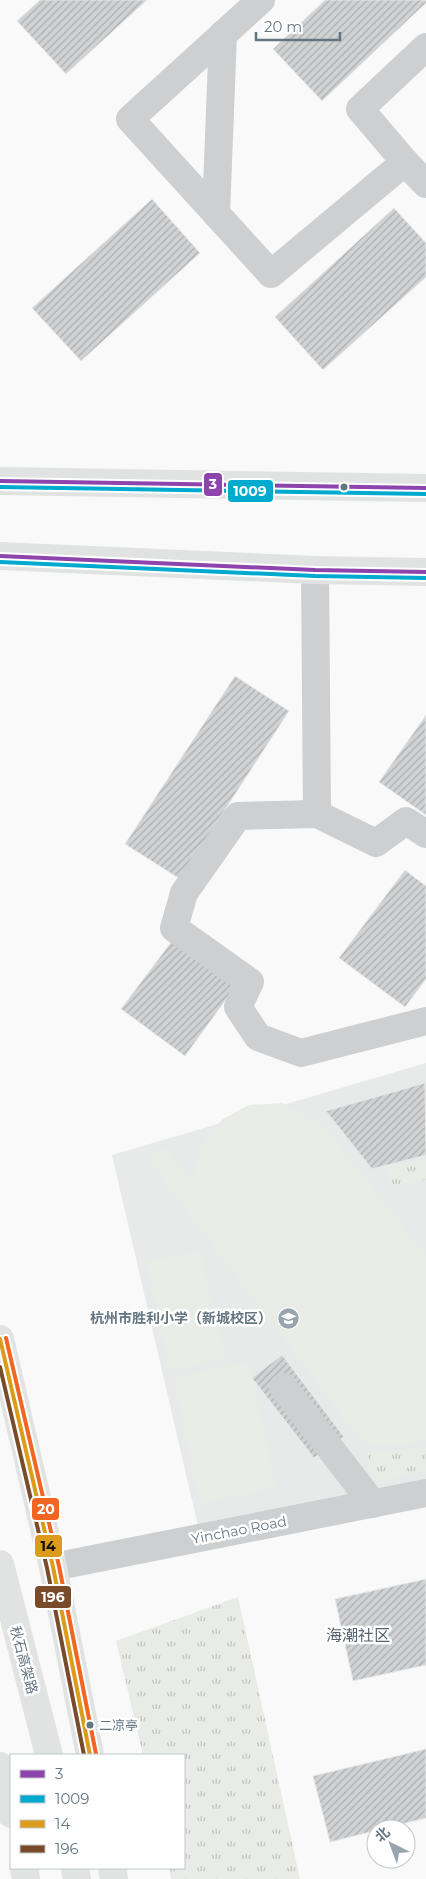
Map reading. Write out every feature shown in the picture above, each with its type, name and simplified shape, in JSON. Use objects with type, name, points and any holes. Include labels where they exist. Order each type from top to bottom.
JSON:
[{"type":"main road","points":[[0,481],[344,485],[426,488]]},
{"type":"main road","points":[[0,556],[315,570],[426,572]]},
{"type":"main road","points":[[0,1338],[53,1567],[90,1754]]},
{"type":"main road","name":"秋石高架路","points":[[0,1564],[49,1754]]},
{"type":"main road","points":[[0,1766],[10,1810]]},
{"type":"street","points":[[261,0],[130,118],[271,274],[405,162]]},
{"type":"street","points":[[216,214],[223,34]]},
{"type":"street","points":[[426,47],[360,108],[426,184]]},
{"type":"street","points":[[315,570],[317,814]]},
{"type":"street","points":[[426,834],[406,821],[376,843],[317,814],[238,816],[184,893],[174,928],[250,982],[238,1007],[258,1037],[301,1053],[426,1020]]},
{"type":"street","points":[[283,1387],[373,1504]]},
{"type":"street","name":"Yinchao Road","points":[[53,1567],[426,1493]]},
{"type":"shaded area","name":"杭州市胜利小学（新城校区）","points":[[426,1063],[426,1482],[198,1526],[112,1155]]},
{"type":"green space","points":[[282,1103],[307,1116],[330,1133],[426,1257],[426,1441],[397,1446],[371,1445],[350,1427],[148,1160],[165,1147],[193,1181],[194,1165],[203,1141],[223,1119],[249,1105]]},
{"type":"green space","points":[[426,1159],[426,1180],[389,1186],[386,1168]]},
{"type":"green space","points":[[200,1250],[225,1358],[170,1370],[145,1262]]},
{"type":"green space","points":[[249,1361],[276,1488],[199,1504],[173,1377]]},
{"type":"green space","points":[[426,1447],[426,1471],[376,1481],[369,1468],[368,1450],[403,1451]]},
{"type":"green space","points":[[238,1597],[300,1879],[171,1879],[169,1869],[185,1869],[185,1754],[143,1754],[116,1641]]},
{"type":"building","points":[[40,0],[147,0],[66,74],[17,21]]},
{"type":"building","points":[[325,0],[426,0],[426,3],[322,101],[273,49]]},
{"type":"building","points":[[152,199],[200,253],[81,361],[32,308]]},
{"type":"building","points":[[394,208],[426,243],[426,277],[323,370],[275,317]]},
{"type":"building","points":[[235,676],[289,711],[180,879],[125,844]]},
{"type":"building","points":[[426,715],[426,815],[379,782]]},
{"type":"building","points":[[405,870],[426,886],[426,979],[405,1007],[339,958]]},
{"type":"building","points":[[172,941],[235,987],[185,1056],[121,1009]]},
{"type":"building","points":[[425,1083],[426,1155],[372,1169],[326,1111]]},
{"type":"building","points":[[282,1355],[344,1437],[314,1458],[252,1378]]},
{"type":"building","points":[[426,1579],[426,1665],[353,1681],[335,1599]]},
{"type":"building","points":[[426,1749],[426,1818],[416,1820],[366,1819],[366,1833],[330,1842],[313,1776]]},
{"type":"transit line","name":"3","points":[[0,481],[426,488]]},
{"type":"transit line","name":"1009","points":[[0,487],[426,494]]},
{"type":"transit line","name":"3","points":[[0,556],[315,570],[426,572]]},
{"type":"transit line","name":"1009","points":[[0,562],[315,576],[426,578]]},
{"type":"transit line","name":"20","points":[[6,1338],[59,1566],[96,1754]]},
{"type":"transit line","name":"14","points":[[0,1339],[53,1567],[90,1754]]},
{"type":"transit line","name":"196","points":[[0,1367],[47,1568],[84,1754]]},
{"type":"place","name":"杭州市胜利小学（新城校区）","points":[[288,1318]]},
{"type":"place","name":"二凉亭","points":[[90,1725]]},
{"type":"district","name":"海潮社区","points":[[358,1635]]}]
